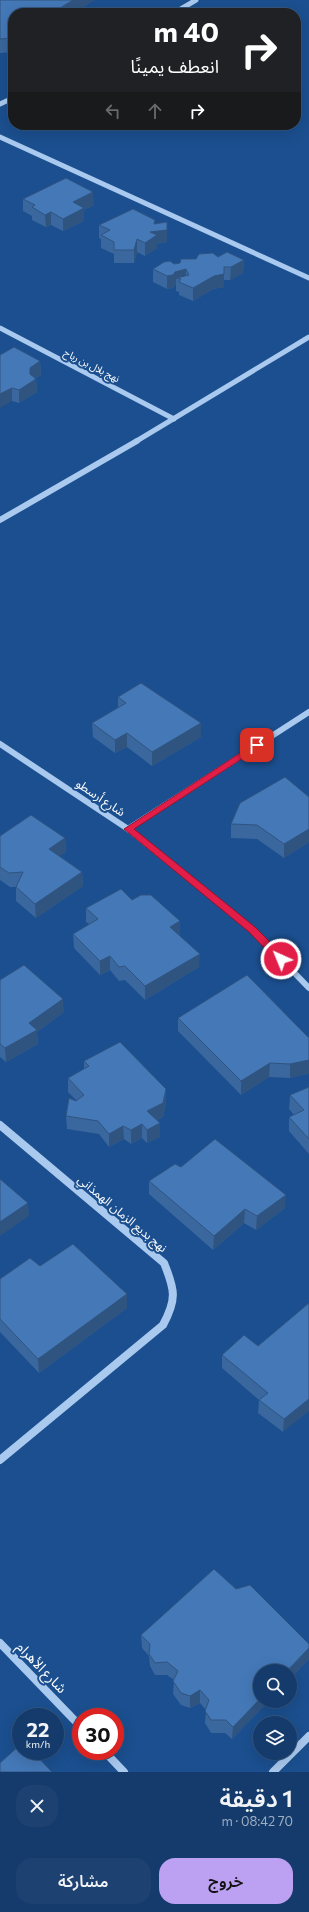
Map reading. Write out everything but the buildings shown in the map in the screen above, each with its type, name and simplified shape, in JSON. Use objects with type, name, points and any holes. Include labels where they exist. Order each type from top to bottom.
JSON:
[{"type":"street","points":[[182,8],[196,0]]},
{"type":"street","points":[[0,137],[309,278]]},
{"type":"street","name":"نهج بلال بن رباح","points":[[0,328],[125,392],[174,419]]},
{"type":"street","points":[[0,520],[174,419],[309,337]]},
{"type":"street","points":[[128,829],[309,712]]},
{"type":"street","name":"شارع أرسطو","points":[[0,744],[128,829],[252,929],[309,988]]},
{"type":"street","name":"نهج بديع الزمان الهمذاني","points":[[0,1125],[164,1262],[175,1290],[172,1310],[164,1326],[0,1460]]},
{"type":"street","name":"شارع الأهرام","points":[[0,1643],[72,1719]]},
{"type":"street","points":[[272,1772],[309,1736]]},
{"type":"street","points":[[113,1760],[124,1772]]},
{"type":"route","points":[[257,745],[128,829],[252,929],[281,959]]}]
